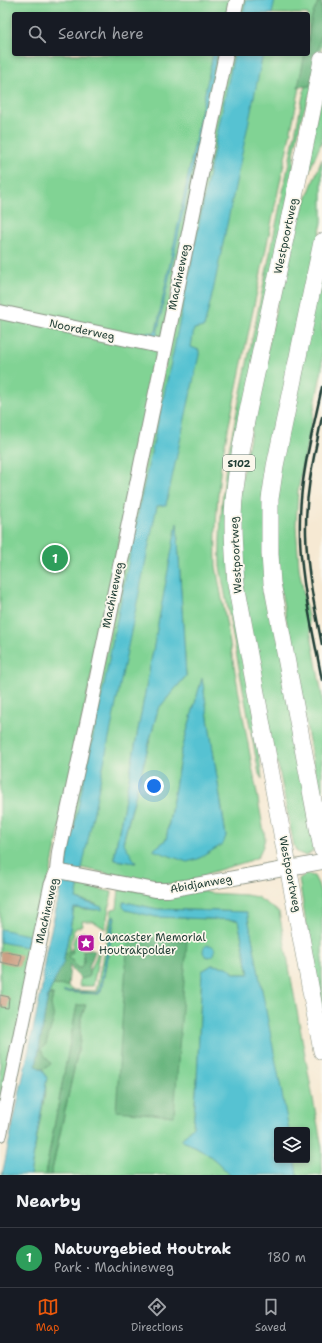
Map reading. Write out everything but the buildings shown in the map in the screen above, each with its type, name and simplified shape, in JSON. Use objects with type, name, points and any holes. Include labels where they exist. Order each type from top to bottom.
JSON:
[{"type":"main road","name":"Westpoortweg","points":[[322,60],[245,431],[234,491],[236,584],[322,1051]]},
{"type":"main road","points":[[322,242],[275,466],[270,499],[270,554],[272,583],[322,849]]},
{"type":"street","points":[[234,12],[237,0]]},
{"type":"street","name":"Machineweg","points":[[0,1134],[51,886],[60,872],[59,852],[226,56]]},
{"type":"street","name":"Noorderweg","points":[[0,312],[164,348]]},
{"type":"street","name":"Abidjanweg","points":[[60,872],[155,890],[168,890],[322,862]]},
{"type":"green space","points":[[0,0],[233,0],[230,12],[12,12],[12,56],[222,56],[162,337],[157,352],[158,354],[0,1116]]},
{"type":"green space","points":[[241,0],[318,0],[310,39],[310,12],[238,12]]},
{"type":"green space","points":[[320,0],[322,0],[322,30],[310,86],[298,87],[305,56],[310,56],[310,26],[316,6]]},
{"type":"green space","points":[[322,5],[322,43],[313,85],[302,116],[294,154],[293,180],[230,490],[262,779],[259,774],[220,567],[221,513],[227,459]]},
{"type":"green space","points":[[229,56],[307,56],[222,458],[217,512],[216,566],[265,838],[258,857],[209,873],[200,879],[164,885],[62,864]],"holes":[[[177,525],[186,676],[158,709],[123,843],[135,863],[115,860],[115,852]],[[202,679],[226,836],[154,850],[166,840],[181,753]]]},
{"type":"green space","points":[[322,88],[322,141],[300,193]]},
{"type":"green space","points":[[322,159],[322,222],[274,451],[266,498],[314,843],[313,851],[306,856],[297,852],[294,846],[279,769],[266,727],[245,610],[238,497],[289,243]]},
{"type":"green space","points":[[322,258],[322,369],[298,490],[296,525],[299,568],[322,696],[322,809],[277,570],[275,482]]},
{"type":"green space","points":[[306,874],[314,876],[322,899],[322,1026],[299,879]]},
{"type":"green space","points":[[82,881],[91,883],[95,888],[112,892],[105,929],[93,921],[82,921],[83,926],[76,928],[73,932],[74,934],[69,951],[65,954],[74,908],[96,910],[96,904],[76,899],[78,888]]},
{"type":"green space","points":[[195,889],[209,893],[257,897],[279,912],[322,1148],[322,1175],[297,1175],[295,1163],[310,1163],[310,1127],[287,1127],[247,912],[157,909],[124,902],[123,905],[156,917],[238,920],[249,974],[237,974],[232,972],[227,967],[212,965],[202,971],[197,1080],[193,1126],[182,1139],[182,1141],[196,1147],[208,1155],[230,1175],[51,1175],[80,1041],[81,1018],[85,1005],[77,1006],[45,1175],[30,1175],[46,1088],[36,1067],[53,995],[48,995],[53,985],[68,986],[73,990],[96,991],[112,909],[117,908],[119,890]],"holes":[[[114,916],[101,991],[99,994],[64,992],[99,992]]]},
{"type":"green space","points":[[84,932],[85,937],[79,942],[79,946],[83,950],[84,961],[81,969],[77,968],[68,956],[73,952],[73,943],[76,936]]},
{"type":"green space","points":[[128,936],[187,941],[174,1116],[116,1111]]},
{"type":"green space","points":[[101,945],[93,986],[79,986],[80,979],[90,970]]},
{"type":"green space","points":[[72,949],[73,952],[68,956],[77,968],[81,968],[84,961],[83,950],[92,949],[95,951],[89,967],[89,977],[81,979],[73,971],[70,965],[68,986],[53,985],[65,954]]},
{"type":"green space","points":[[48,995],[53,995],[51,1004],[54,1018],[46,1044],[41,1050],[51,1064],[44,1069],[36,1067]]},
{"type":"green space","points":[[77,1005],[86,1005],[81,1018],[80,1041],[51,1175],[45,1175]]},
{"type":"water","points":[[246,0],[275,0],[272,12],[243,12]]},
{"type":"water","points":[[213,56],[217,56],[157,334],[156,337],[142,335],[137,332],[154,333],[156,331]]},
{"type":"water","points":[[234,56],[263,56],[204,327],[194,329],[191,347],[199,350],[199,355],[166,505],[157,506],[78,888],[76,899],[102,907],[102,910],[74,908],[63,963],[48,995],[36,1066],[43,1070],[47,1078],[30,1175],[2,1175],[43,983],[46,951],[62,884],[105,680]]},
{"type":"water","points":[[177,523],[186,676],[158,709],[123,842],[136,863],[115,860],[115,852]]},
{"type":"water","points":[[202,678],[226,836],[223,844],[198,859],[187,862],[153,850],[166,840],[181,753]]},
{"type":"water","points":[[123,902],[157,909],[247,912],[288,1127],[274,1127],[274,1163],[295,1163],[297,1175],[230,1175],[208,1155],[196,1147],[182,1141],[193,1126],[197,1080],[202,971],[212,965],[227,967],[232,970],[232,972],[237,974],[249,974],[238,920],[156,917],[126,910],[123,907]]},
{"type":"water","points":[[113,916],[115,917],[101,991],[99,994],[63,992],[99,992]]},
{"type":"water","points":[[0,929],[28,935],[29,938],[27,946],[25,947],[0,942]]},
{"type":"water","points":[[211,945],[214,946],[214,956],[207,957],[204,956],[203,949],[204,946]]},
{"type":"railway","points":[[322,387],[308,452],[300,517],[303,579],[322,680]]},
{"type":"railway","points":[[322,417],[313,461],[306,519],[310,576],[322,645]]},
{"type":"place","name":"Natuurgebied Houtrak","points":[[55,558]]},
{"type":"place","name":"Lancaster Memorial Houtrakpolder","points":[[86,943]]}]
